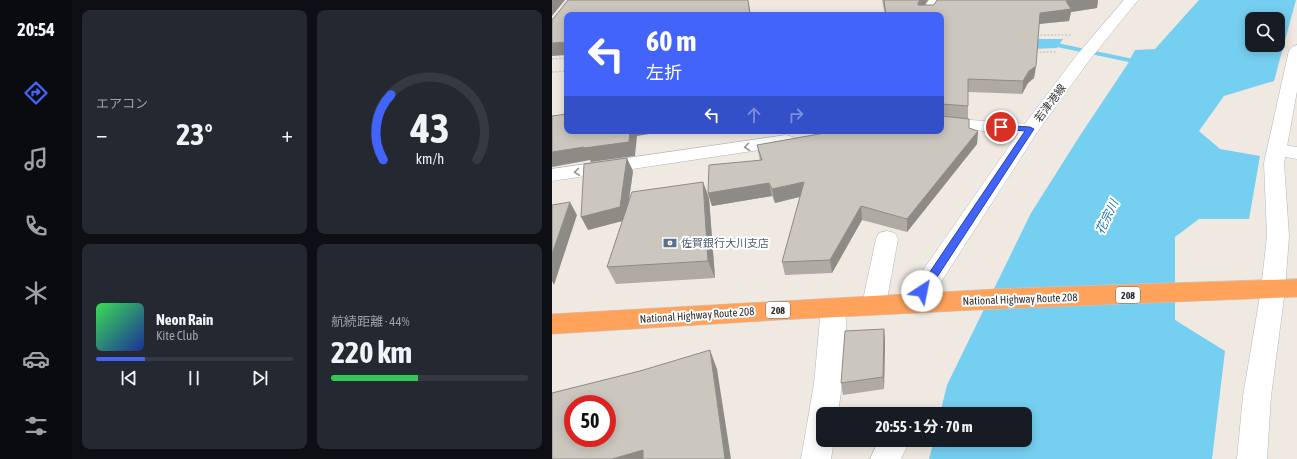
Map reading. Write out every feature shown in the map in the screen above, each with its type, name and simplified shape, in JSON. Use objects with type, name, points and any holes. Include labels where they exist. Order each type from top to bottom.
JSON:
[{"type":"highway","name":"National Highway Route 208","points":[[552,324],[914,303],[1274,289]]},
{"type":"street","points":[[928,12],[936,0]]},
{"type":"street","name":"若津港線","points":[[914,303],[1030,129],[1082,59],[1131,0]]},
{"type":"street","points":[[1252,459],[1257,396],[1274,289],[1278,236],[1274,163],[1297,50]]},
{"type":"street","points":[[944,123],[1030,129]]},
{"type":"street","points":[[552,175],[800,139]]},
{"type":"street","points":[[1277,150],[1297,153]]},
{"type":"street","points":[[874,305],[887,239]]},
{"type":"street","points":[[816,459],[833,336],[833,308]]},
{"type":"street","points":[[885,459],[891,447]]},
{"type":"path","points":[[1035,35],[1078,34]]},
{"type":"path","points":[[1032,52],[1058,52]]},
{"type":"path","points":[[552,59],[564,58]]},
{"type":"path","points":[[552,72],[564,71]]},
{"type":"water","name":"花宗川","points":[[1199,0],[1296,0],[1285,40],[1285,12],[1245,12],[1245,52],[1282,52],[1274,81],[1224,96],[1199,131],[1220,149],[1260,156],[1249,219],[1199,219],[1175,237],[1175,320],[1225,351],[1212,459],[929,459],[932,447],[1032,447],[1032,407],[942,407],[947,385],[1031,213],[1127,65],[1135,50],[1155,49]]},
{"type":"water","points":[[944,37],[958,39],[1063,39],[1057,48],[998,50]]},
{"type":"building","points":[[568,0],[748,0],[750,12],[564,12],[564,42],[552,43],[553,19]]},
{"type":"building","points":[[884,0],[920,0],[918,5],[934,5],[937,0],[1077,0],[1066,1],[1071,9],[1040,13],[1036,66],[1029,71],[1023,81],[968,79],[968,106],[944,104],[944,12],[886,12]]},
{"type":"building","points":[[564,114],[564,134],[630,134],[629,142],[552,152],[552,116]]},
{"type":"building","points":[[944,116],[969,119],[969,128],[978,131],[907,219],[861,206],[830,260],[782,262],[804,182],[772,189],[769,183],[708,193],[709,165],[762,160],[757,145],[819,134],[944,134]]},
{"type":"building","points":[[627,158],[620,207],[581,217],[584,164]]},
{"type":"building","name":"佐賀銀行大川支店","points":[[703,182],[708,261],[607,267],[632,192]]},
{"type":"building","points":[[570,202],[552,254],[552,205]]},
{"type":"building","points":[[884,329],[883,377],[841,383],[845,331]]},
{"type":"building","points":[[710,350],[725,459],[643,459],[643,450],[612,459],[552,459],[552,393],[640,371]]},
{"type":"waterway","points":[[1045,45],[1057,45],[1143,63]]},
{"type":"place","name":"佐賀銀行大川支店","points":[[670,243]]},
{"type":"route","points":[[922,291],[1030,129],[1001,127]]}]
